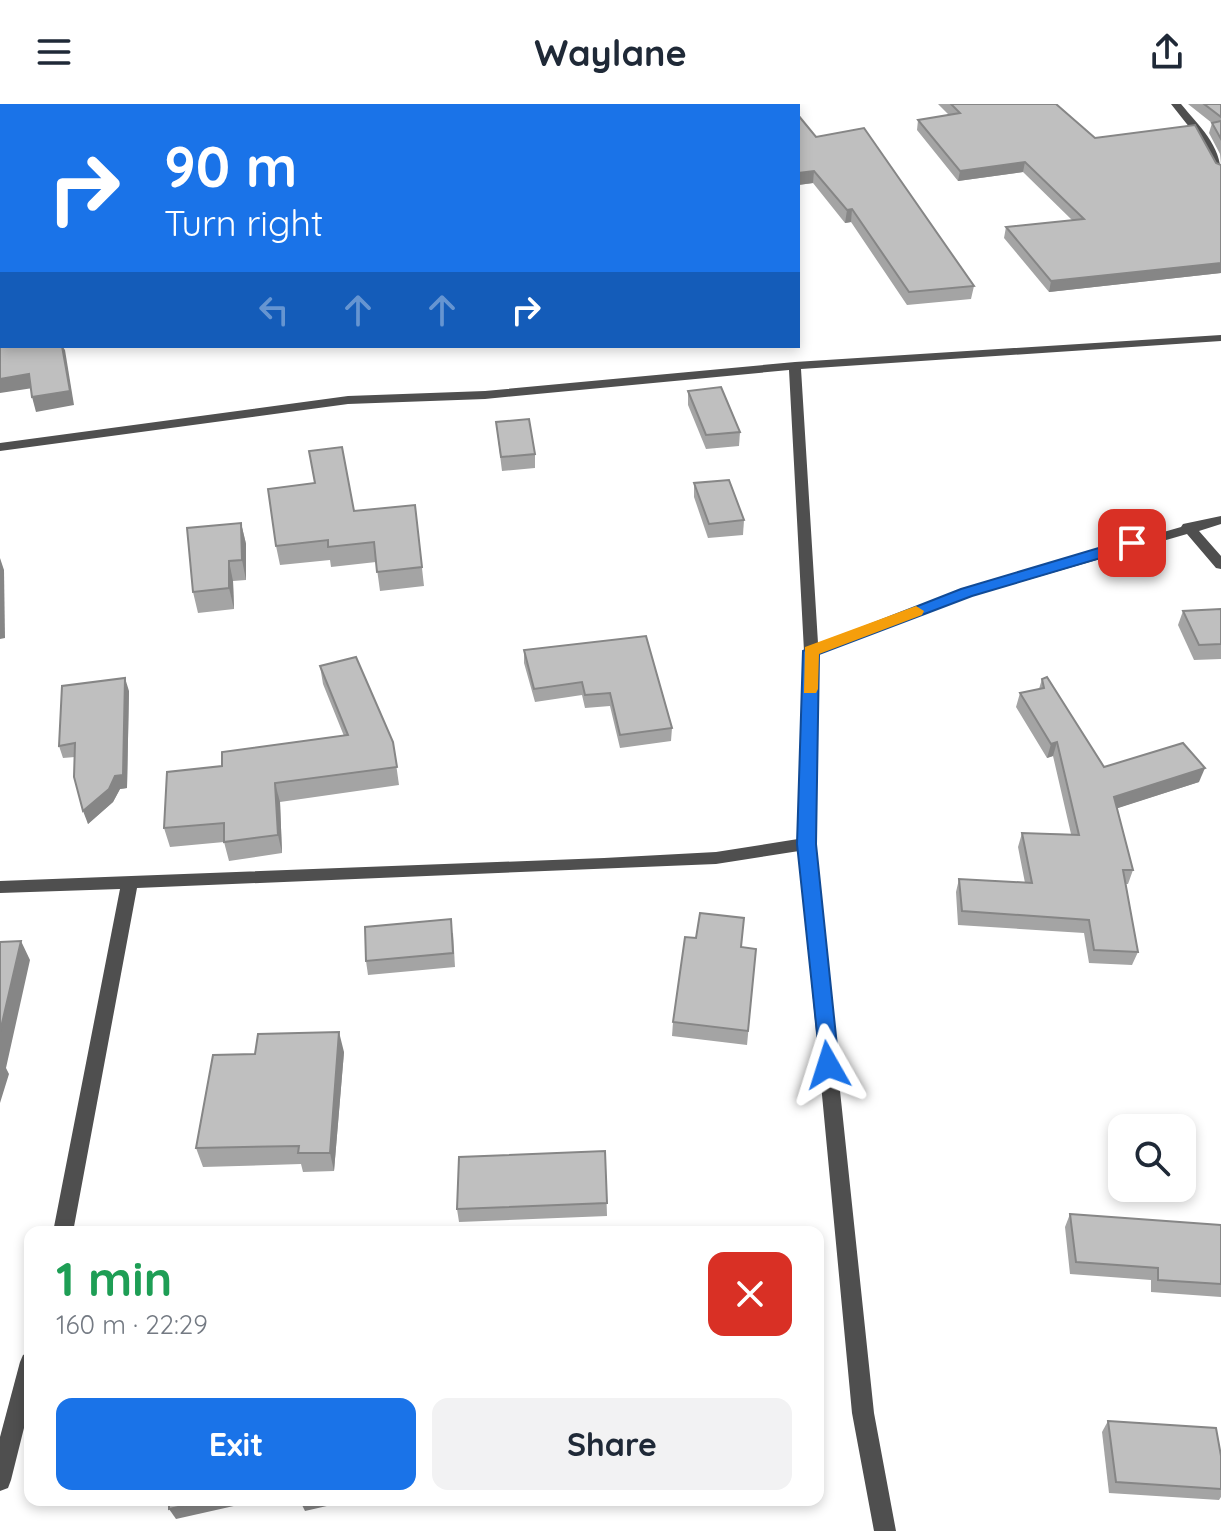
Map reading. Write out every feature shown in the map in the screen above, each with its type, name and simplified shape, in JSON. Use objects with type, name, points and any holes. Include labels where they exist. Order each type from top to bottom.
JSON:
[{"type":"street","points":[[1176,104],[1210,146],[1221,172]]},
{"type":"street","points":[[0,447],[348,400],[485,395],[795,366],[1221,338]]},
{"type":"street","points":[[795,366],[811,651],[806,844],[863,1413],[885,1531]]},
{"type":"street","points":[[811,651],[967,593],[1221,520]]},
{"type":"street","points":[[1188,527],[1221,565]]},
{"type":"street","points":[[0,887],[646,862],[716,858],[806,844]]},
{"type":"street","points":[[64,1226],[130,881]]},
{"type":"street","points":[[0,1480],[24,1386]]},
{"type":"building","points":[[951,104],[1056,104],[1095,138],[1195,125],[1216,163],[1221,165],[1221,263],[1051,281],[1006,227],[1084,219],[1025,162],[960,171],[918,120],[960,113]]},
{"type":"building","points":[[1204,104],[1221,104],[1221,117]]},
{"type":"building","points":[[800,117],[816,137],[864,128],[974,286],[909,292],[852,209],[847,210],[814,171],[800,173]]},
{"type":"building","points":[[1221,121],[1221,139],[1212,123]]},
{"type":"building","points":[[0,348],[62,348],[70,391],[32,397],[29,374],[0,379]]},
{"type":"building","points":[[721,387],[740,432],[706,435],[688,391]]},
{"type":"building","points":[[529,419],[535,454],[501,457],[496,422]]},
{"type":"building","points":[[342,447],[354,511],[415,505],[422,567],[377,572],[374,542],[328,547],[328,540],[276,546],[268,489],[315,483],[309,451]]},
{"type":"building","points":[[729,480],[744,520],[709,524],[694,483]]},
{"type":"building","points":[[241,523],[242,560],[229,561],[229,588],[193,592],[187,528]]},
{"type":"building","points":[[1221,609],[1221,644],[1199,645],[1183,611]]},
{"type":"building","points":[[646,636],[672,728],[620,735],[610,693],[585,695],[582,682],[534,689],[524,650]]},
{"type":"building","points":[[356,657],[393,742],[397,767],[275,783],[278,835],[224,842],[224,823],[164,828],[167,772],[222,766],[222,752],[348,735],[320,666]]},
{"type":"building","points":[[1047,677],[1104,767],[1183,743],[1205,768],[1114,797],[1133,870],[1123,870],[1138,952],[1094,950],[1089,920],[962,911],[959,879],[1032,883],[1022,833],[1079,835],[1057,742],[1051,744],[1020,693],[1044,688],[1042,679]]},
{"type":"building","points":[[125,678],[123,775],[115,776],[109,789],[83,811],[74,777],[75,743],[59,746],[62,686]]},
{"type":"building","points":[[700,913],[744,918],[741,947],[756,949],[748,1031],[673,1022],[685,937],[696,938]]},
{"type":"building","points":[[451,919],[453,953],[366,961],[365,927]]},
{"type":"building","points":[[21,941],[0,1032],[0,942]]},
{"type":"building","points":[[339,1032],[330,1153],[298,1153],[299,1146],[196,1148],[213,1055],[255,1054],[258,1034]]},
{"type":"building","points":[[605,1151],[607,1203],[457,1209],[459,1157]]},
{"type":"building","points":[[1070,1214],[1221,1225],[1221,1284],[1158,1280],[1158,1268],[1076,1262]]},
{"type":"building","points":[[1108,1421],[1216,1428],[1221,1456],[1221,1489],[1116,1482]]},
{"type":"slow traffic","points":[[810,689],[811,651],[916,611]]},
{"type":"route","points":[[828,1065],[806,844],[811,651],[967,593],[1132,543]]}]
